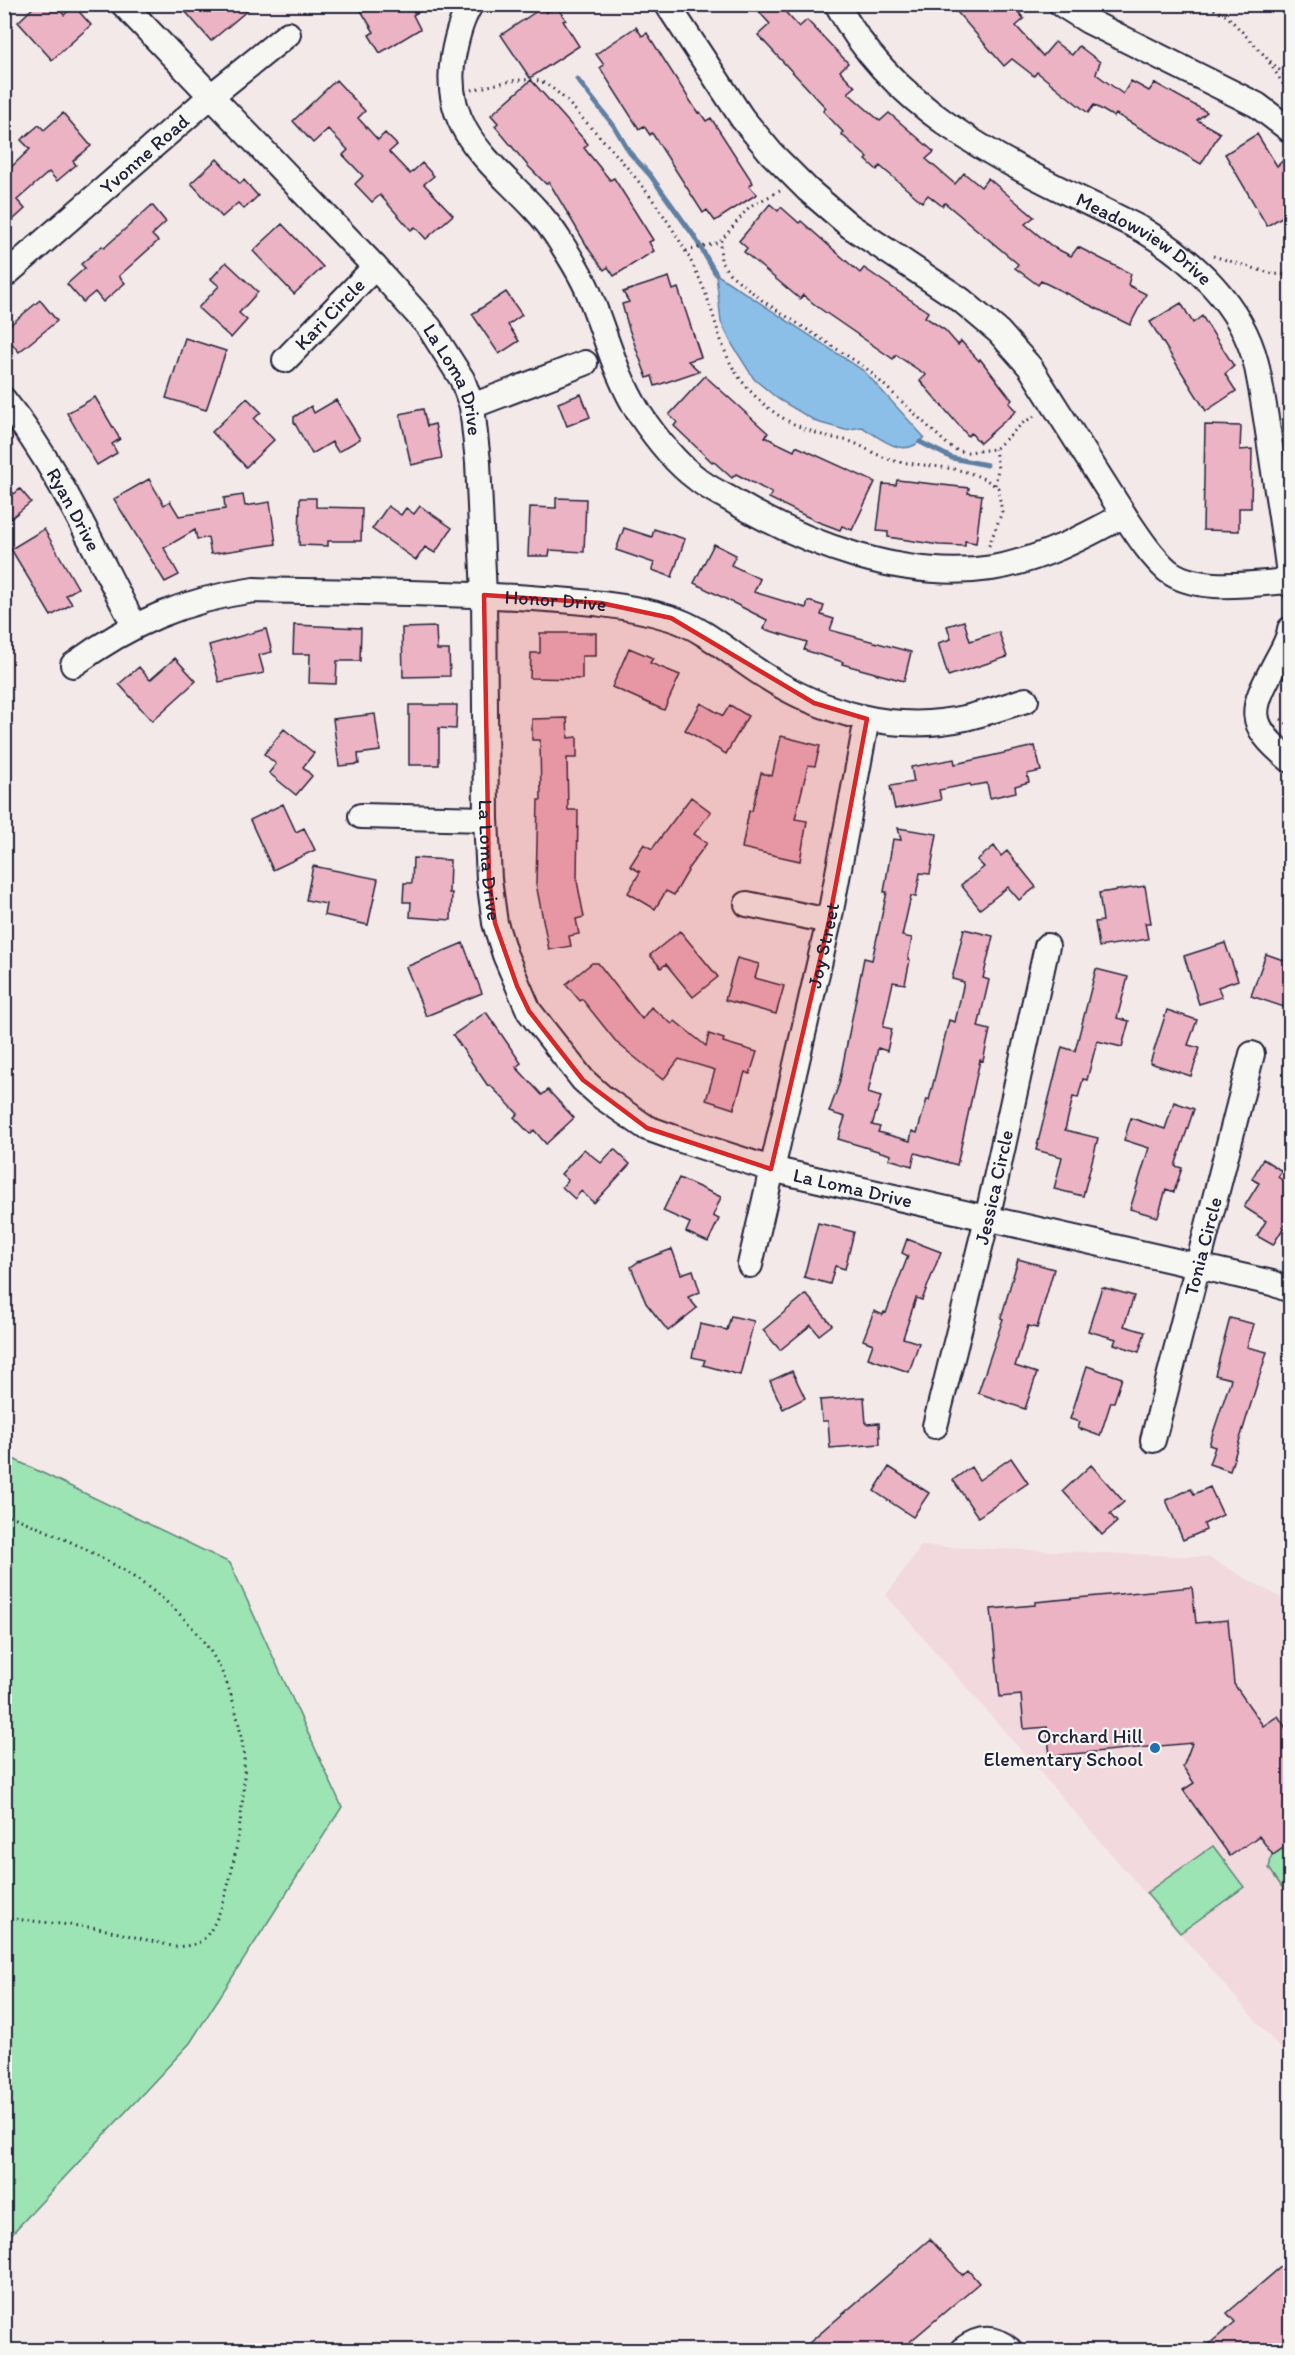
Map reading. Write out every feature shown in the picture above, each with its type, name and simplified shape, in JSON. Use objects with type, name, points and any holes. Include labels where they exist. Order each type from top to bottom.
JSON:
[{"type":"street","name":"La Loma Drive","points":[[123,4],[375,267],[429,327],[462,379],[472,406],[478,462],[484,595],[486,819],[489,879],[495,923],[505,955],[529,1011],[562,1055],[602,1097],[647,1128],[771,1169],[1272,1283],[1290,1290]]},
{"type":"street","points":[[471,4],[454,47],[451,72],[453,105],[466,135],[485,158],[528,201],[557,237],[589,293],[617,374],[639,413],[681,466],[698,481],[795,533],[841,551],[892,564],[947,570],[1014,564],[1066,545],[1124,515]]},
{"type":"street","name":"Meadowview Drive","points":[[667,4],[742,118],[772,154],[808,190],[850,225],[961,300],[999,332],[1030,367],[1124,515],[1154,556],[1169,571],[1179,578],[1199,584],[1290,582],[1263,396],[1255,360],[1242,327],[1228,305],[1209,281],[1166,244],[1143,230],[976,146],[940,122],[879,65],[851,29],[837,4]]},
{"type":"street","points":[[1061,4],[1088,21],[1257,105],[1290,130]]},
{"type":"street","name":"Yvonne Road","points":[[4,276],[211,96],[288,34]]},
{"type":"street","name":"Kari Circle","points":[[285,360],[375,267]]},
{"type":"street","points":[[472,406],[585,363]]},
{"type":"street","name":"Ryan Drive","points":[[4,400],[34,440],[134,625]]},
{"type":"street","name":"Honor Drive","points":[[73,665],[101,644],[134,625],[191,603],[220,595],[254,590],[484,595],[601,603],[671,618],[724,646],[762,674],[814,703],[867,718],[900,724],[955,719],[1026,700]]},
{"type":"street","points":[[1290,628],[1283,648],[1257,700],[1255,714],[1258,725],[1266,738],[1290,760]]},
{"type":"street","name":"Joy Street","points":[[750,1265],[829,921],[867,718]]},
{"type":"street","points":[[362,816],[486,819]]},
{"type":"street","points":[[747,904],[829,921]]},
{"type":"street","name":"Jessica Circle","points":[[935,1426],[987,1219],[1047,946]]},
{"type":"street","name":"Tonia Circle","points":[[1153,1440],[1252,1054]]},
{"type":"street","points":[[962,2350],[975,2342],[989,2339],[1001,2342],[1010,2350]]},
{"type":"path","points":[[1203,4],[1227,16],[1290,80]]},
{"type":"path","points":[[1266,57],[1290,95]]},
{"type":"path","points":[[452,93],[526,80],[537,81],[549,86],[619,155],[686,251],[706,293],[720,342],[740,378],[772,412],[797,426],[850,442],[893,460],[946,466],[988,479],[995,485],[1000,494],[1002,512],[978,569]]},
{"type":"path","points":[[686,251],[720,242],[750,206],[783,189]]},
{"type":"path","points":[[720,242],[721,262],[729,273],[764,301],[866,368],[948,446],[958,451],[968,452],[995,449],[1023,423],[1038,414]]},
{"type":"path","points":[[1290,243],[1288,275],[1290,287]]},
{"type":"path","points":[[1206,254],[1273,274],[1288,275]]},
{"type":"path","points":[[995,449],[999,469],[995,485]]},
{"type":"path","points":[[4,1513],[62,1537],[116,1565],[168,1602],[190,1625],[210,1652],[232,1695],[244,1750],[245,1778],[243,1809],[228,1882],[219,1914],[211,1930],[202,1940],[189,1946],[176,1947],[98,1928],[4,1918]]},
{"type":"highlighted area","points":[[484,595],[601,603],[671,618],[814,703],[867,719],[829,921],[771,1169],[647,1128],[583,1080],[529,1011],[517,986],[495,923],[489,879]]},
{"type":"shaded area","name":"Orchard Hill Elementary School","points":[[921,1546],[1208,1557],[1290,1603],[1290,2060],[886,1595]]},
{"type":"green space","points":[[5,1455],[230,1563],[342,1807],[190,2043],[5,2241]]},
{"type":"green space","points":[[1290,1841],[1290,1899],[1269,1868],[1272,1854]]},
{"type":"green space","points":[[1213,1846],[1244,1887],[1180,1933],[1146,1893]]},
{"type":"water","points":[[716,274],[864,371],[924,437],[917,444],[901,448],[885,442],[862,427],[845,430],[817,422],[778,399],[754,379],[721,322]]},
{"type":"building","points":[[37,4],[55,4],[64,15],[74,6],[91,25],[52,60],[18,22]]},
{"type":"building","points":[[193,4],[255,4],[211,41],[185,11]]},
{"type":"building","points":[[357,4],[431,4],[413,15],[420,29],[380,53],[369,35],[374,32]]},
{"type":"building","points":[[752,4],[778,4],[799,27],[807,20],[848,63],[840,71],[855,87],[848,93],[880,121],[889,113],[934,152],[926,159],[955,184],[964,173],[981,187],[988,178],[1034,217],[1025,224],[1053,247],[1071,256],[1078,247],[1131,274],[1128,285],[1146,294],[1130,325],[1041,281],[1038,285],[1015,268],[1018,264],[945,203],[942,206],[928,195],[922,202],[880,166],[877,170],[866,160],[868,158],[841,134],[843,132],[823,111],[826,108],[758,35],[770,24]]},
{"type":"building","points":[[950,4],[1012,4],[1024,19],[1016,26],[1043,56],[1055,42],[1072,55],[1079,46],[1100,62],[1096,74],[1123,94],[1131,81],[1149,91],[1155,83],[1207,112],[1197,120],[1220,133],[1201,164],[1116,114],[1114,117],[1094,105],[1088,113],[1037,72],[1034,76],[1012,59],[1004,66]]},
{"type":"building","points":[[556,6],[579,46],[530,78],[501,35],[543,7],[546,13]]},
{"type":"building","points":[[636,27],[642,36],[647,33],[698,113],[700,112],[706,121],[711,118],[753,183],[749,186],[757,194],[715,221],[707,210],[703,213],[652,133],[650,135],[644,126],[639,129],[600,68],[604,65],[596,54]]},
{"type":"building","points":[[336,80],[365,111],[358,118],[378,140],[385,133],[397,145],[389,152],[410,174],[422,163],[434,176],[424,184],[453,215],[426,239],[415,227],[411,230],[380,195],[372,202],[355,184],[363,176],[343,155],[348,150],[328,129],[313,143],[293,121]]},
{"type":"building","points":[[531,80],[588,144],[584,148],[610,180],[614,178],[653,240],[649,242],[654,251],[614,276],[608,267],[604,270],[590,251],[549,182],[546,184],[528,166],[495,126],[498,123],[491,115]]},
{"type":"building","points":[[63,113],[91,146],[73,161],[76,165],[57,181],[49,172],[17,200],[25,209],[4,228],[4,174],[30,149],[21,140],[39,125],[44,130]]},
{"type":"building","points":[[1257,134],[1277,166],[1290,154],[1290,212],[1267,226],[1225,154]]},
{"type":"building","points":[[217,159],[240,184],[244,180],[258,196],[244,209],[238,203],[222,217],[191,183]]},
{"type":"building","points":[[770,204],[778,211],[781,207],[799,223],[801,221],[860,273],[864,268],[928,312],[925,317],[945,330],[958,345],[961,341],[979,361],[980,359],[1012,400],[1009,403],[1016,411],[980,443],[971,433],[968,436],[920,381],[926,375],[896,355],[893,359],[803,295],[800,299],[764,269],[744,252],[747,248],[739,241]]},
{"type":"building","points":[[152,205],[166,222],[152,235],[158,241],[119,276],[125,283],[103,302],[95,292],[83,302],[67,284],[85,268],[81,264],[102,246],[104,248]]},
{"type":"building","points":[[282,224],[323,267],[294,294],[253,251]]},
{"type":"building","points":[[226,262],[258,292],[239,313],[247,320],[231,338],[198,308],[219,286],[211,279]]},
{"type":"building","points":[[669,277],[673,290],[678,288],[701,357],[688,361],[699,371],[655,386],[652,376],[647,378],[629,329],[622,304],[629,302],[623,292]]},
{"type":"building","points":[[506,292],[522,315],[508,325],[519,341],[499,354],[472,314]]},
{"type":"building","points":[[40,300],[57,321],[19,352],[4,334],[4,330]]},
{"type":"building","points":[[1181,303],[1193,323],[1202,316],[1234,366],[1225,374],[1236,391],[1206,411],[1150,322]]},
{"type":"building","points":[[185,338],[226,351],[206,410],[166,398]]},
{"type":"building","points":[[705,376],[768,433],[765,437],[794,451],[796,446],[875,482],[852,530],[842,526],[840,530],[816,521],[769,498],[772,493],[736,474],[732,478],[674,426],[677,422],[669,415]]},
{"type":"building","points":[[581,394],[590,417],[567,426],[558,403]]},
{"type":"building","points":[[95,397],[120,439],[112,444],[117,453],[97,465],[67,413]]},
{"type":"building","points":[[247,398],[261,412],[254,419],[274,440],[246,467],[212,432]]},
{"type":"building","points":[[336,400],[360,439],[338,452],[332,442],[312,454],[294,422],[294,417],[311,406],[314,413]]},
{"type":"building","points":[[423,409],[427,426],[435,424],[442,458],[411,465],[400,414]]},
{"type":"building","points":[[1205,425],[1241,426],[1240,450],[1252,449],[1251,508],[1239,508],[1239,531],[1203,530]]},
{"type":"building","points":[[149,479],[164,505],[170,501],[179,516],[225,509],[224,498],[243,495],[245,506],[270,502],[276,544],[211,554],[208,538],[197,539],[195,530],[164,548],[179,575],[165,582],[114,499]]},
{"type":"building","points":[[897,480],[969,488],[968,493],[982,495],[976,543],[965,541],[965,546],[939,545],[888,537],[888,532],[877,531],[883,484],[896,485]]},
{"type":"building","points":[[4,482],[14,494],[20,489],[31,502],[4,524]]},
{"type":"building","points":[[300,498],[316,498],[316,507],[362,508],[361,541],[328,541],[328,546],[299,545]]},
{"type":"building","points":[[556,498],[586,499],[584,552],[550,550],[549,556],[528,556],[530,507],[556,508]]},
{"type":"building","points":[[388,506],[401,515],[406,508],[414,514],[420,506],[452,528],[435,553],[425,547],[416,560],[372,529]]},
{"type":"building","points":[[624,528],[652,537],[654,529],[685,539],[672,577],[652,570],[654,563],[616,550]]},
{"type":"building","points":[[44,529],[78,588],[66,595],[72,604],[51,616],[11,549]]},
{"type":"building","points":[[714,544],[736,555],[731,565],[760,579],[754,592],[806,608],[808,601],[824,606],[821,615],[834,619],[830,630],[911,652],[904,681],[842,664],[843,662],[804,650],[807,642],[764,629],[767,620],[694,583]]},
{"type":"building","points":[[964,621],[970,641],[999,632],[1007,657],[948,676],[938,643],[951,639],[947,626]]},
{"type":"building","points":[[294,625],[361,628],[360,661],[337,661],[336,684],[309,683],[310,654],[293,654]]},
{"type":"building","points":[[436,627],[437,650],[449,650],[450,676],[403,677],[402,628]]},
{"type":"building","points":[[266,629],[272,652],[259,655],[264,673],[219,682],[209,645]]},
{"type":"building","points":[[540,633],[596,633],[596,656],[582,656],[582,679],[530,678],[531,653],[540,653]]},
{"type":"building","points":[[629,648],[653,658],[650,663],[680,675],[664,710],[612,687]]},
{"type":"building","points":[[175,658],[196,681],[152,721],[119,684],[139,667],[150,680]]},
{"type":"building","points":[[701,703],[723,716],[730,705],[748,716],[726,754],[685,730]]},
{"type":"building","points":[[409,705],[457,705],[456,729],[439,728],[439,765],[409,765]]},
{"type":"building","points":[[375,714],[380,751],[358,754],[359,764],[339,766],[333,719]]},
{"type":"building","points":[[567,718],[568,738],[577,737],[577,758],[567,758],[568,810],[578,810],[577,881],[584,917],[576,919],[579,934],[569,936],[571,946],[549,950],[536,884],[538,800],[541,800],[540,740],[532,740],[532,719]]},
{"type":"building","points":[[284,729],[314,753],[303,767],[312,776],[296,795],[269,773],[276,764],[264,754]]},
{"type":"building","points":[[781,736],[820,746],[815,766],[808,765],[795,819],[807,821],[800,861],[742,848],[749,811],[752,811],[761,773],[772,776]]},
{"type":"building","points":[[1035,746],[1041,771],[1027,774],[1029,782],[1015,786],[1016,792],[990,798],[987,783],[971,786],[970,784],[939,790],[941,800],[895,809],[890,786],[914,782],[911,767],[954,759],[955,764]]},
{"type":"building","points":[[691,797],[711,812],[694,834],[707,843],[687,870],[674,895],[666,891],[655,909],[628,893],[640,872],[630,866],[644,844],[652,849]]},
{"type":"building","points":[[283,804],[296,832],[304,828],[315,850],[273,870],[250,820]]},
{"type":"building","points":[[898,828],[937,834],[930,874],[920,873],[916,897],[911,896],[902,936],[912,938],[908,959],[910,960],[905,984],[893,982],[883,1027],[892,1029],[887,1051],[878,1048],[868,1093],[881,1097],[872,1125],[880,1127],[878,1132],[910,1141],[912,1131],[917,1133],[927,1099],[929,1100],[949,1020],[955,1022],[964,982],[952,979],[964,929],[993,936],[983,978],[989,980],[978,1027],[990,1030],[983,1061],[980,1060],[957,1165],[915,1153],[912,1166],[889,1159],[891,1155],[838,1139],[845,1117],[829,1112],[839,1084],[864,958],[872,960],[887,892],[884,892],[893,839],[901,840]]},
{"type":"building","points":[[994,846],[1001,856],[1007,851],[1036,887],[1019,900],[1008,887],[980,909],[961,885],[984,867],[977,860]]},
{"type":"building","points":[[413,858],[450,860],[451,920],[410,917],[411,902],[403,902],[404,883],[412,883]]},
{"type":"building","points":[[313,866],[378,879],[368,925],[324,915],[326,904],[306,900]]},
{"type":"building","points":[[1145,886],[1151,923],[1145,923],[1148,939],[1099,947],[1095,922],[1103,921],[1099,893]]},
{"type":"building","points":[[680,931],[718,977],[693,997],[666,964],[661,968],[650,955]]},
{"type":"building","points":[[463,943],[482,993],[426,1016],[406,967]]},
{"type":"building","points":[[1225,943],[1238,980],[1218,987],[1222,997],[1199,1004],[1184,956]]},
{"type":"building","points":[[1266,954],[1286,961],[1283,969],[1290,971],[1290,1009],[1251,996]]},
{"type":"building","points":[[737,958],[759,964],[755,978],[784,986],[776,1014],[725,1000]]},
{"type":"building","points":[[592,963],[598,963],[642,1019],[651,1007],[672,1024],[675,1021],[706,1046],[709,1034],[724,1039],[723,1042],[757,1052],[750,1074],[745,1072],[734,1109],[706,1100],[715,1070],[679,1059],[663,1080],[617,1043],[582,999],[580,1001],[566,984]]},
{"type":"building","points":[[1096,969],[1128,977],[1117,1018],[1129,1021],[1122,1047],[1097,1041],[1087,1080],[1083,1079],[1078,1098],[1073,1097],[1065,1130],[1098,1138],[1083,1196],[1054,1189],[1062,1157],[1036,1150],[1062,1047],[1075,1051]]},
{"type":"building","points":[[1167,1010],[1197,1020],[1188,1045],[1200,1048],[1191,1076],[1150,1063]]},
{"type":"building","points":[[486,1012],[521,1063],[516,1067],[542,1095],[548,1090],[574,1118],[546,1144],[534,1130],[530,1134],[514,1117],[518,1114],[490,1085],[488,1086],[453,1035]]},
{"type":"building","points":[[1174,1102],[1194,1109],[1175,1166],[1182,1168],[1174,1192],[1166,1189],[1158,1217],[1130,1209],[1149,1148],[1124,1140],[1131,1118],[1165,1129]]},
{"type":"building","points":[[584,1149],[601,1163],[614,1149],[630,1164],[594,1203],[581,1191],[575,1199],[562,1187],[568,1180],[561,1174]]},
{"type":"building","points":[[1263,1159],[1282,1171],[1278,1177],[1290,1185],[1290,1217],[1273,1245],[1257,1236],[1266,1221],[1244,1207],[1259,1183],[1252,1179]]},
{"type":"building","points":[[679,1178],[721,1197],[713,1216],[719,1219],[708,1242],[686,1232],[690,1223],[663,1211]]},
{"type":"building","points":[[818,1223],[854,1232],[845,1269],[835,1266],[830,1284],[804,1277]]},
{"type":"building","points":[[907,1239],[941,1252],[922,1300],[916,1298],[903,1338],[919,1343],[909,1372],[868,1358],[873,1344],[863,1340],[874,1311],[883,1315],[884,1312],[886,1313],[908,1256],[902,1253]]},
{"type":"building","points":[[672,1249],[681,1274],[693,1270],[700,1292],[688,1297],[697,1308],[668,1331],[646,1303],[631,1267]]},
{"type":"building","points":[[1018,1259],[1054,1269],[1037,1328],[1028,1326],[1015,1366],[1037,1373],[1025,1409],[978,1393],[1003,1319],[1001,1318]]},
{"type":"building","points":[[1102,1287],[1134,1296],[1124,1326],[1145,1332],[1139,1352],[1114,1344],[1116,1339],[1088,1331]]},
{"type":"building","points":[[806,1294],[832,1325],[819,1335],[811,1325],[780,1350],[763,1330]]},
{"type":"building","points":[[731,1316],[754,1321],[740,1375],[703,1365],[705,1360],[692,1357],[700,1324],[727,1330]]},
{"type":"building","points":[[1230,1318],[1254,1324],[1247,1347],[1267,1352],[1230,1471],[1209,1464],[1215,1447],[1209,1445],[1231,1379],[1215,1375]]},
{"type":"building","points":[[1087,1366],[1122,1378],[1100,1436],[1078,1428],[1080,1422],[1070,1419]]},
{"type":"building","points":[[792,1371],[805,1398],[783,1409],[770,1381]]},
{"type":"building","points":[[864,1397],[866,1424],[879,1423],[880,1444],[830,1448],[828,1421],[822,1421],[820,1400]]},
{"type":"building","points":[[1011,1458],[1028,1483],[978,1517],[953,1480],[971,1467],[979,1480]]},
{"type":"building","points":[[1091,1465],[1124,1502],[1110,1514],[1117,1522],[1102,1535],[1063,1491]]},
{"type":"building","points":[[889,1467],[929,1493],[913,1517],[874,1491]]},
{"type":"building","points":[[1210,1487],[1223,1515],[1204,1524],[1206,1530],[1183,1540],[1166,1500],[1191,1489],[1194,1494]]},
{"type":"building","points":[[1192,1587],[1196,1623],[1228,1620],[1234,1684],[1263,1726],[1278,1716],[1290,1734],[1290,1843],[1273,1855],[1259,1836],[1230,1856],[1183,1790],[1194,1783],[1183,1767],[1192,1743],[1050,1756],[1047,1727],[1024,1729],[1021,1695],[1000,1697],[991,1609],[1035,1605],[1035,1602]]},
{"type":"building","points":[[930,2239],[962,2275],[968,2270],[979,2283],[900,2350],[801,2350]]},
{"type":"building","points":[[1290,2259],[1290,2350],[1202,2350],[1235,2322],[1227,2313]]},
{"type":"waterway","points":[[577,79],[694,236],[716,274]]},
{"type":"waterway","points":[[920,442],[952,458],[987,465]]},
{"type":"place","name":"Orchard Hill Elementary School","points":[[1155,1748]]}]
